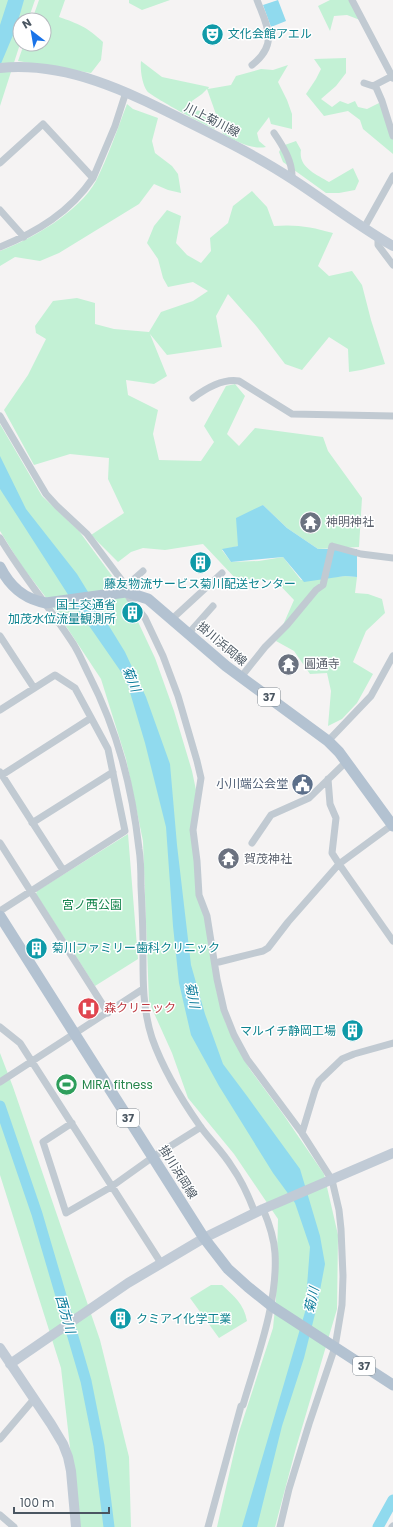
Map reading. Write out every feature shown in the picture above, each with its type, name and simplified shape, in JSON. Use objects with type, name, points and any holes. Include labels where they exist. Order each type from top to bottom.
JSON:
[{"type":"main road","name":"掛川浜岡線","points":[[0,567],[13,588],[32,599],[47,602],[126,590],[148,599],[226,666],[328,741],[346,762],[393,826]]},
{"type":"main road","name":"掛川浜岡線","points":[[0,916],[204,1238],[228,1269],[272,1306],[393,1385]]},
{"type":"street","points":[[252,65],[260,59],[269,42],[270,34],[257,0]]},
{"type":"street","points":[[352,0],[392,77],[374,85],[364,83]]},
{"type":"street","name":"川上菊川線","points":[[0,68],[40,68],[96,80],[126,92],[232,144],[292,178],[364,228],[393,246]]},
{"type":"street","points":[[374,85],[382,101],[393,136]]},
{"type":"street","points":[[0,247],[24,237],[46,224],[72,204],[93,178],[115,126],[126,92]]},
{"type":"street","points":[[0,163],[43,124],[93,178]]},
{"type":"street","points":[[274,133],[286,152],[292,171],[292,178]]},
{"type":"street","points":[[364,228],[393,176]]},
{"type":"street","points":[[0,210],[24,237]]},
{"type":"street","points":[[378,236],[378,245],[393,265]]},
{"type":"street","points":[[192,398],[206,388],[232,380],[238,381],[292,414],[393,416]]},
{"type":"street","points":[[0,416],[46,494],[87,534],[126,590],[134,606],[145,618],[163,656],[182,709],[198,761],[201,778],[193,830],[199,895],[206,916],[224,1010],[234,1035],[247,1059],[302,1133],[331,1180],[339,1210],[343,1276],[342,1305],[336,1347],[309,1424],[289,1489],[280,1527]]},
{"type":"street","points":[[0,538],[25,576],[47,602],[75,647],[97,690],[109,719],[124,764],[132,796],[140,852],[143,932],[143,989],[146,1015],[159,1056],[179,1095],[201,1127],[232,1166],[248,1194],[262,1210],[269,1222],[275,1252],[275,1274],[272,1306],[208,1527]]},
{"type":"street","points":[[241,677],[265,647],[288,625],[316,590],[323,585],[332,546],[360,554],[393,558]]},
{"type":"street","points":[[126,590],[143,571]]},
{"type":"street","points":[[172,619],[222,573]]},
{"type":"street","points":[[189,633],[213,606]]},
{"type":"street","points":[[0,636],[34,688]]},
{"type":"street","points":[[328,741],[371,696],[393,656]]},
{"type":"street","points":[[0,710],[55,675],[75,688],[108,749],[125,831],[0,911]]},
{"type":"street","points":[[63,870],[1,774],[91,718]]},
{"type":"street","points":[[252,844],[270,816],[309,798],[346,762]]},
{"type":"street","points":[[32,823],[113,772]]},
{"type":"street","points":[[328,779],[330,804],[336,818],[332,853],[393,941]]},
{"type":"street","points":[[220,962],[263,951],[268,948],[288,922],[339,864],[393,826]]},
{"type":"street","points":[[0,843],[108,1012]]},
{"type":"street","points":[[0,1082],[143,989]]},
{"type":"street","points":[[0,1027],[20,1043],[161,1263]]},
{"type":"street","points":[[302,1133],[319,1081],[342,1059],[393,1043]]},
{"type":"street","points":[[72,1123],[43,1142],[66,1213],[111,1187],[153,1157],[201,1127]]},
{"type":"street","points":[[10,1364],[85,1312],[161,1263],[204,1238],[262,1210],[393,1152]]},
{"type":"street","points":[[0,1348],[63,1444],[68,1457],[76,1527]]},
{"type":"street","points":[[0,1439],[34,1399]]},
{"type":"street","points":[[0,1515],[14,1527]]},
{"type":"green space","points":[[0,0],[35,0],[31,12],[12,12],[12,52],[17,52],[0,106]]},
{"type":"green space","points":[[39,0],[65,0],[59,17],[82,26],[103,42],[101,60],[91,73],[18,61],[21,52],[52,52],[52,12],[35,12]]},
{"type":"green space","points":[[129,0],[170,0],[142,10],[129,3]]},
{"type":"green space","points":[[330,0],[349,0],[360,20],[347,15],[334,16],[330,31],[318,6]]},
{"type":"green space","points":[[346,58],[346,73],[336,86],[321,99],[332,107],[340,101],[348,104],[355,101],[358,107],[367,109],[379,103],[393,127],[393,154],[363,129],[360,120],[348,111],[324,116],[306,94],[321,69],[314,59]]},
{"type":"green space","points":[[141,61],[162,77],[209,87],[208,89],[231,85],[236,76],[261,69],[273,70],[288,65],[278,82],[292,114],[292,129],[271,124],[269,117],[257,133],[259,141],[266,147],[255,147],[239,142],[223,134],[207,89],[192,101],[192,110],[202,111],[216,124],[215,129],[201,123],[158,99],[147,91],[142,76]]},
{"type":"green space","points":[[127,104],[133,109],[158,118],[152,141],[155,153],[172,166],[178,174],[181,193],[168,190],[154,184],[139,204],[59,253],[40,261],[15,257],[0,266],[0,251],[40,232],[54,223],[67,214],[88,192],[96,181]]},
{"type":"green space","points":[[296,141],[301,150],[302,161],[305,165],[314,173],[329,182],[353,168],[359,181],[355,190],[339,193],[326,193],[283,162],[279,152],[282,146]]},
{"type":"green space","points":[[252,191],[267,207],[274,226],[304,226],[333,233],[318,266],[329,276],[352,271],[362,285],[385,364],[349,372],[348,349],[329,337],[302,370],[285,364],[257,327],[228,294],[216,316],[222,347],[167,355],[150,334],[167,376],[154,384],[126,380],[128,395],[158,410],[153,434],[159,460],[201,461],[214,442],[204,426],[226,386],[235,384],[245,396],[227,434],[239,446],[255,428],[323,437],[328,451],[362,498],[359,547],[318,549],[287,528],[263,505],[238,546],[222,550],[231,562],[259,561],[283,557],[301,580],[345,576],[357,577],[355,593],[368,594],[382,599],[385,613],[366,631],[353,662],[373,674],[357,703],[342,719],[328,726],[331,691],[327,673],[310,674],[294,651],[276,641],[294,600],[275,580],[236,579],[203,544],[165,550],[143,548],[131,552],[118,562],[91,535],[124,513],[108,479],[109,458],[70,454],[34,465],[4,410],[28,375],[46,339],[36,333],[35,326],[53,301],[77,298],[95,303],[95,324],[114,329],[149,332],[161,312],[193,301],[208,291],[193,282],[168,287],[163,278],[158,259],[147,243],[154,226],[167,210],[181,216],[176,243],[187,255],[201,263],[211,251],[210,238],[228,223],[233,206]]},
{"type":"green space","points":[[0,424],[42,496],[79,531],[118,584],[132,609],[155,658],[174,711],[192,771],[196,790],[191,830],[217,993],[226,1024],[249,1068],[324,1174],[338,1235],[337,1309],[296,1448],[275,1527],[217,1527],[238,1435],[273,1328],[276,1298],[278,1219],[234,1154],[188,1098],[172,1053],[149,1002],[143,841],[126,759],[101,679],[54,608],[21,565],[0,531]]},
{"type":"green space","name":"宮ノ西公園","points":[[128,834],[138,959],[95,986],[36,894],[37,891]]},
{"type":"green space","points":[[0,1053],[100,1340],[129,1457],[131,1527],[79,1527],[61,1368],[0,1175]]},
{"type":"green space","points":[[211,1285],[222,1285],[231,1293],[244,1310],[247,1321],[219,1338],[190,1298]]},
{"type":"water","points":[[8,0],[24,0],[21,12],[12,12],[12,38],[0,66],[0,25]]},
{"type":"water","points":[[278,0],[286,21],[271,27],[263,5]]},
{"type":"water","name":"菊川","points":[[0,456],[26,509],[77,574],[125,652],[146,697],[170,764],[177,845],[191,965],[205,1014],[223,1064],[300,1169],[320,1236],[325,1264],[317,1306],[304,1358],[282,1426],[257,1527],[242,1527],[305,1312],[310,1247],[295,1203],[273,1173],[219,1086],[191,1035],[179,983],[173,926],[166,827],[145,743],[126,679],[76,607],[0,489]]},
{"type":"water","points":[[263,505],[287,528],[318,549],[357,549],[357,577],[345,576],[304,582],[283,557],[231,562],[222,549],[238,546],[236,518]]},
{"type":"waterway","name":"西方川","points":[[0,1106],[37,1214],[86,1381],[99,1446],[109,1527]]},
{"type":"waterway","points":[[378,1527],[393,1500]]},
{"type":"place","name":"文化会館アエル","points":[[213,34]]},
{"type":"place","name":"神明神社","points":[[311,522]]},
{"type":"place","name":"藤友物流サービス菊川配送センター","points":[[200,563]]},
{"type":"place","name":"国土交通省 加茂水位流量観測所","points":[[132,612]]},
{"type":"place","name":"圓通寺","points":[[288,664]]},
{"type":"place","name":"小川端公会堂","points":[[303,784]]},
{"type":"place","name":"賀茂神社","points":[[229,859]]},
{"type":"place","name":"菊川ファミリー歯科クリニック","points":[[36,948]]},
{"type":"place","name":"森クリニック","points":[[89,1008]]},
{"type":"place","name":"マルイチ静岡工場","points":[[352,1031]]},
{"type":"place","name":"MIRA fitness","points":[[67,1085]]},
{"type":"place","name":"クミアイ化学工業","points":[[120,1319]]}]
